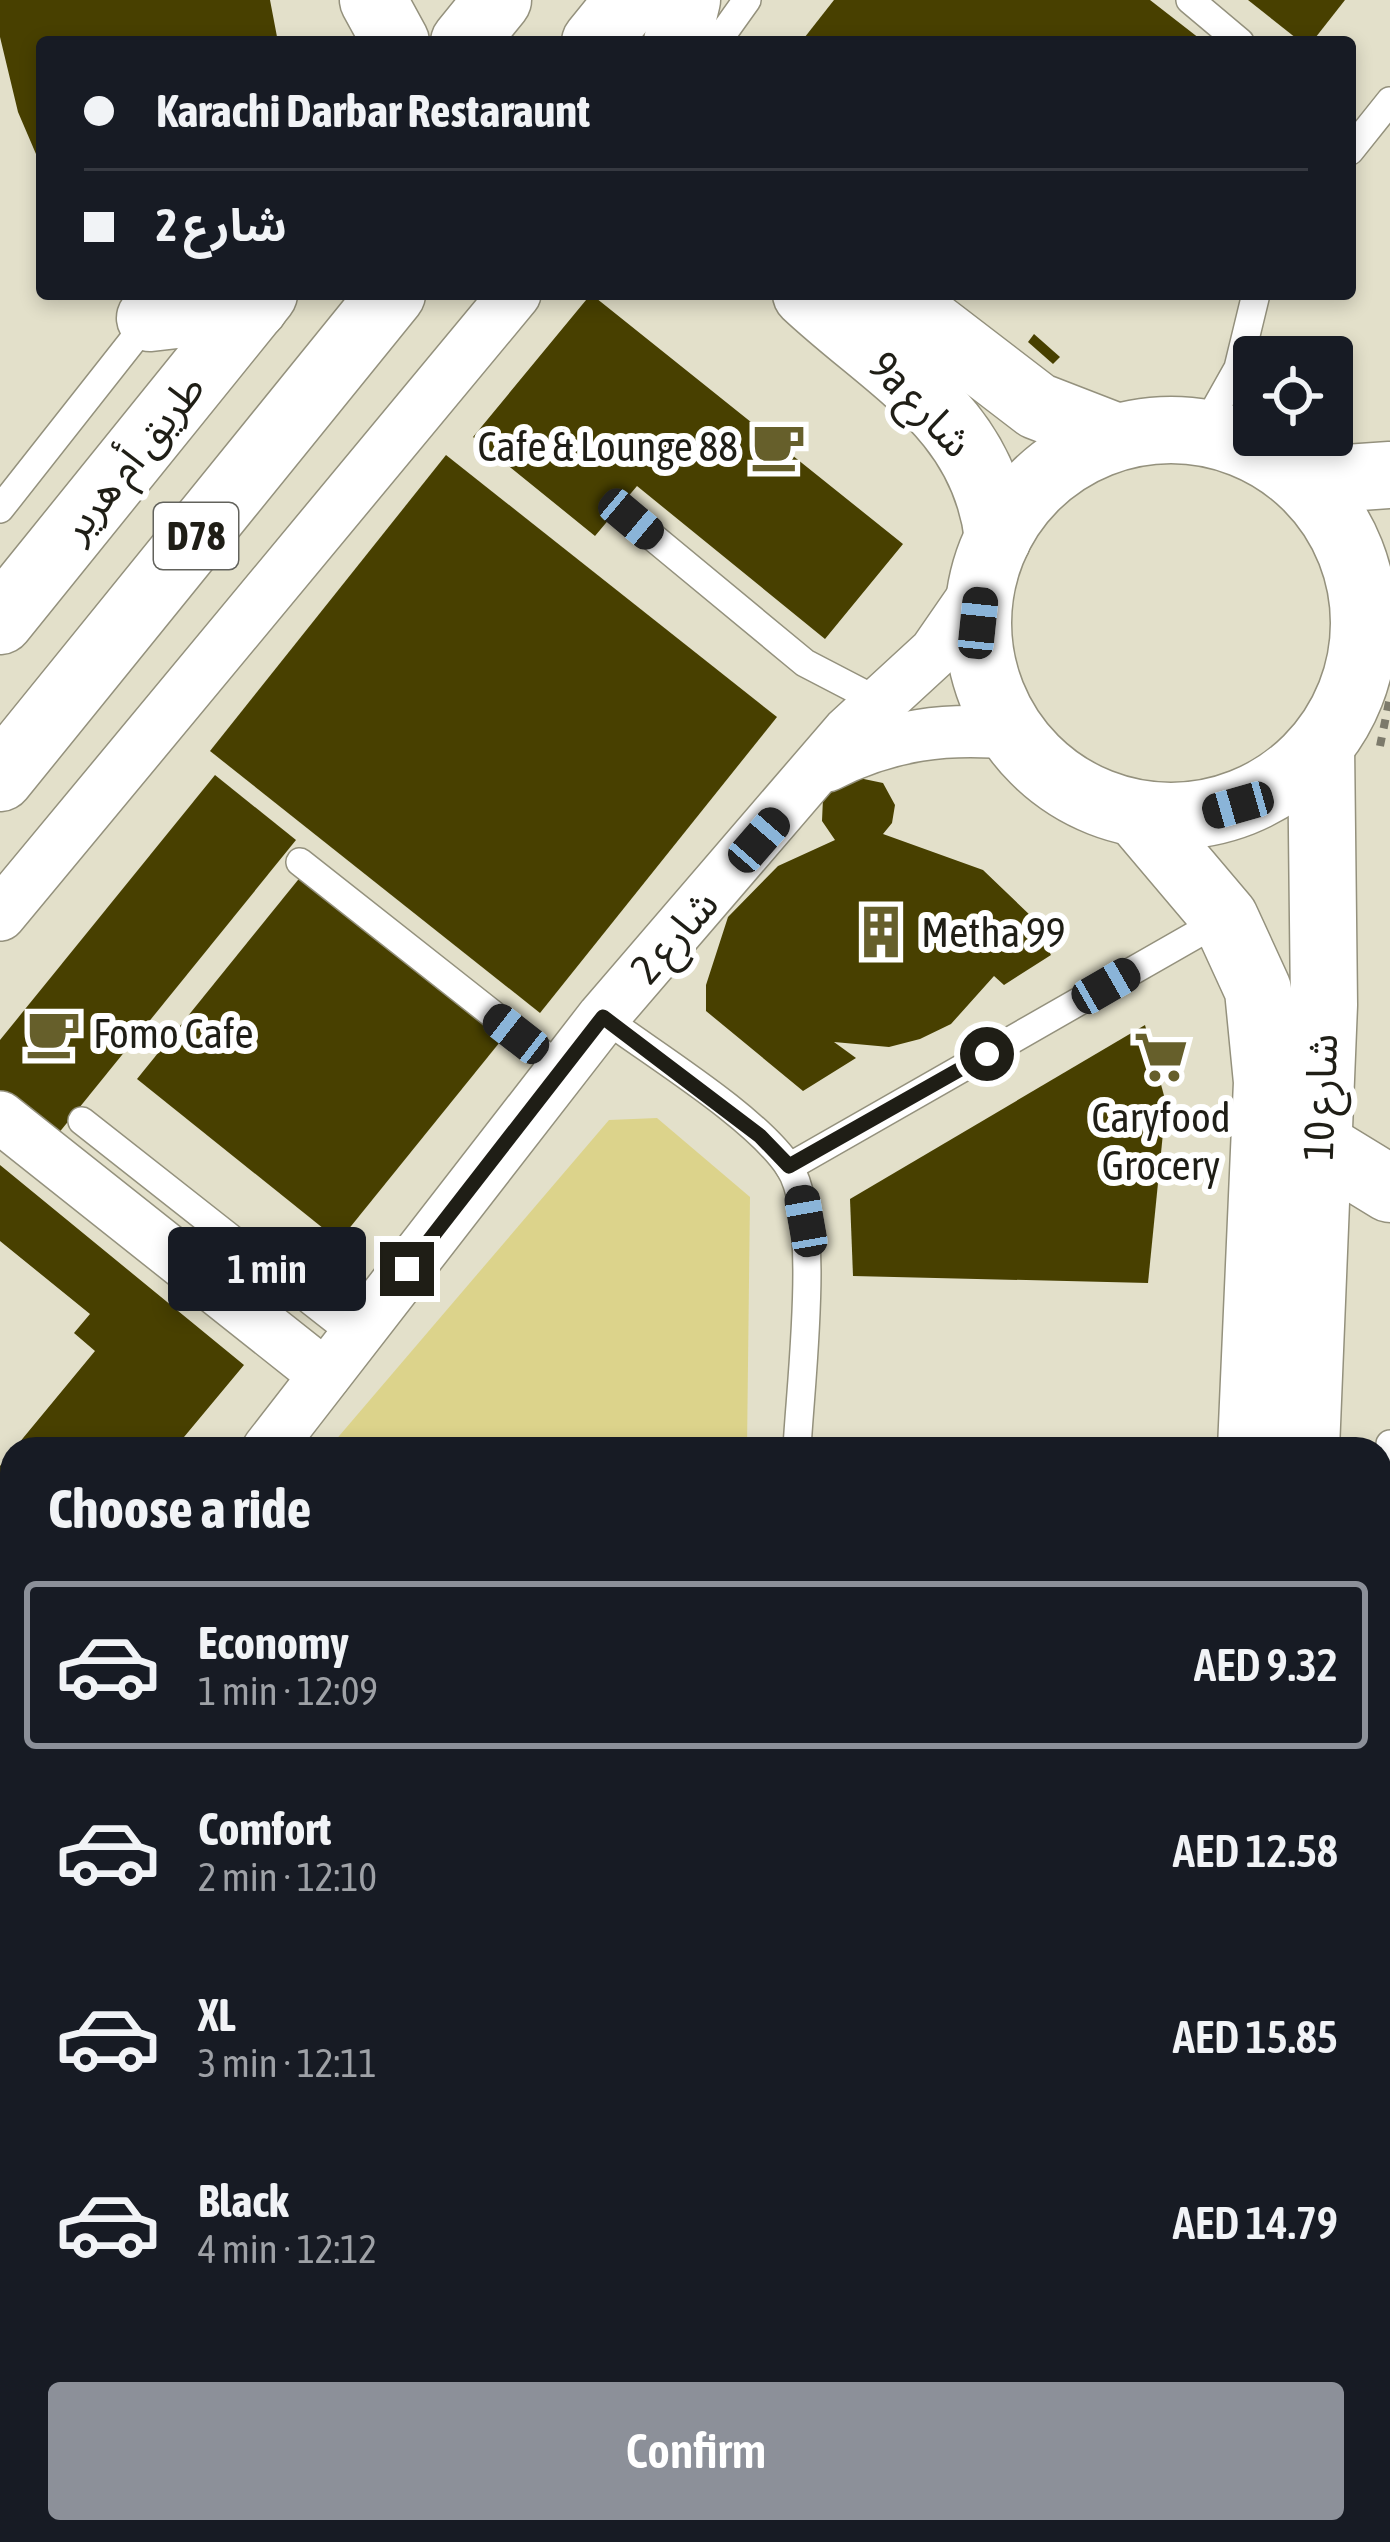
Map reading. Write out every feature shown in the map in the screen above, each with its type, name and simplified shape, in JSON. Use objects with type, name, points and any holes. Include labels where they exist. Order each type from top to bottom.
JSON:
[{"type":"main road","points":[[469,36],[498,0]]},
{"type":"main road","points":[[600,36],[628,0]]},
{"type":"main road","points":[[678,36],[687,0]]},
{"type":"main road","points":[[160,306],[260,300]]},
{"type":"main road","name":"طريق أم هرير","points":[[0,621],[260,300]]},
{"type":"main road","name":"D78","points":[[0,778],[387,300]]},
{"type":"main road","name":"9a شارع","points":[[812,300],[956,427],[986,478],[990,561]]},
{"type":"main road","name":"9a شارع","points":[[899,300],[1037,406],[1117,437]]},
{"type":"main road","points":[[1174,429],[1202,432],[1239,441],[1304,481],[1335,520],[1356,566],[1364,617],[1374,642],[1322,745],[1270,790],[1205,814],[1137,814],[1069,786],[1016,734],[996,700],[983,663],[978,623],[990,561],[1035,485],[1088,448],[1117,437],[1174,429]]},
{"type":"main road","points":[[1304,481],[1390,475]]},
{"type":"main road","name":"شارع 10","points":[[1306,1437],[1324,1005],[1322,745]]},
{"type":"main road","name":"شارع 10","points":[[1137,814],[1225,918],[1258,990],[1266,1049],[1251,1437]]},
{"type":"main road","points":[[1318,1144],[1390,1189]]},
{"type":"street","points":[[0,915],[510,300]]},
{"type":"street","name":"شارع 2","points":[[277,1437],[603,1017],[821,769],[840,741],[935,652],[990,561]]},
{"type":"street","name":"شارع 2","points":[[821,769],[857,751],[936,731],[1016,734]]},
{"type":"street","points":[[0,1117],[340,1356]]},
{"type":"lane","points":[[720,36],[747,0]]},
{"type":"lane","points":[[1190,0],[1233,36]]},
{"type":"lane","points":[[1356,139],[1390,101]]},
{"type":"lane","points":[[1202,432],[1238,368],[1255,300]]},
{"type":"lane","points":[[0,509],[160,306]]},
{"type":"lane","points":[[631,519],[806,663],[880,702]]},
{"type":"lane","points":[[300,862],[561,1068]]},
{"type":"lane","points":[[789,1166],[1225,918]]},
{"type":"lane","points":[[603,1017],[760,1136],[789,1166],[806,1221],[797,1437]]},
{"type":"lane","points":[[82,1121],[340,1356]]},
{"type":"shaded area","points":[[657,1118],[750,1197],[747,1437],[338,1437],[609,1120]]},
{"type":"building","points":[[0,0],[270,0],[277,36],[36,36],[36,154],[18,112],[0,37]]},
{"type":"building","points":[[834,0],[1150,0],[1196,36],[806,36]]},
{"type":"building","points":[[1248,0],[1345,0],[1317,36],[1293,36]]},
{"type":"building","points":[[586,300],[598,300],[903,544],[825,639],[637,486],[595,536],[473,437]]},
{"type":"building","points":[[1034,334],[1060,357],[1053,364],[1028,342]]},
{"type":"building","points":[[446,455],[777,717],[540,1013],[210,751]]},
{"type":"building","points":[[215,775],[296,840],[45,1150],[0,1114],[0,1040]]},
{"type":"building","name":"Metha 99","points":[[859,778],[883,783],[895,805],[892,823],[883,834],[983,870],[1032,917],[1051,955],[1004,985],[994,976],[951,1024],[920,1039],[889,1047],[834,1042],[856,1058],[803,1091],[706,1011],[706,985],[728,917],[778,866],[835,840],[822,821],[823,798],[837,781]]},
{"type":"building","points":[[306,870],[508,1032],[339,1241],[137,1079]]},
{"type":"building","points":[[1145,1025],[1166,1103],[1148,1283],[853,1276],[850,1199]]},
{"type":"building","points":[[0,1165],[244,1365],[184,1437],[24,1437],[95,1351],[74,1333],[90,1314],[0,1241]]},
{"type":"place","name":"Cafe & Lounge 88","points":[[778,446]]},
{"type":"place","name":"Metha 99","points":[[881,932]]},
{"type":"place","name":"Fomo Cafe","points":[[53,1033]]},
{"type":"place","name":"Caryfood Grocery","points":[[1161,1057]]},
{"type":"route","points":[[407,1269],[603,1017],[760,1136],[789,1166],[987,1054]]}]
